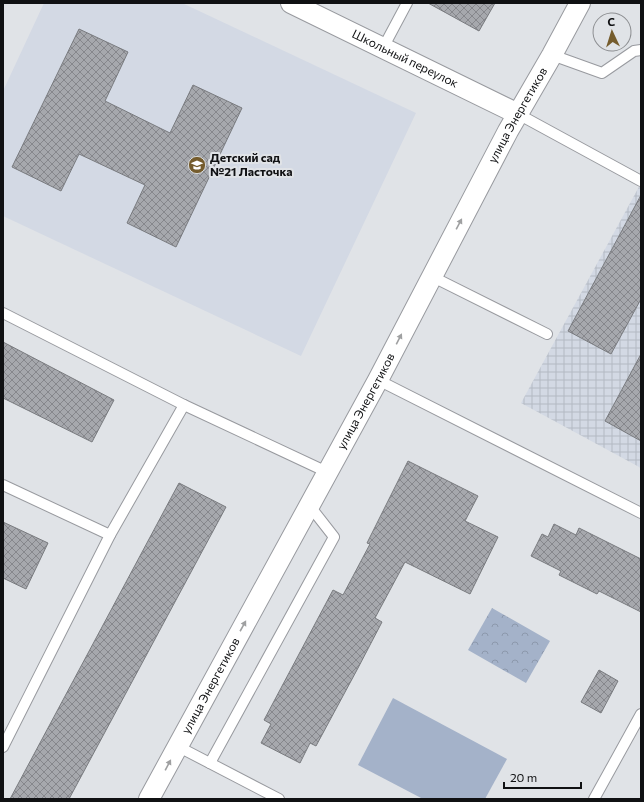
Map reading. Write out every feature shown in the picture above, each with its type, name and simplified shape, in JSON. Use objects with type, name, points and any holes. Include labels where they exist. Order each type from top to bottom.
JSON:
[{"type":"street","name":"Школьный переулок","points":[[291,3],[518,114]]},
{"type":"street","name":"улица Энергетиков","points":[[149,799],[378,380],[508,131],[580,3]]},
{"type":"lane","points":[[383,48],[407,3]]},
{"type":"lane","points":[[552,55],[602,73],[634,51],[641,50]]},
{"type":"lane","points":[[518,114],[641,181]]},
{"type":"lane","points":[[431,276],[547,334]]},
{"type":"lane","points":[[3,313],[184,405],[327,472]]},
{"type":"lane","points":[[378,380],[641,513]]},
{"type":"lane","points":[[3,746],[110,535],[184,405]]},
{"type":"lane","points":[[3,485],[110,535]]},
{"type":"lane","points":[[210,763],[334,537],[309,505]]},
{"type":"lane","points":[[594,799],[641,714]]},
{"type":"lane","points":[[177,746],[279,799]]},
{"type":"shaded area","name":"Детский сад №21 Ласточка","points":[[44,3],[182,3],[416,113],[301,356],[3,216],[3,91]]},
{"type":"shaded area","points":[[641,183],[641,468],[521,403]]},
{"type":"green space","points":[[492,608],[550,641],[526,683],[468,650]]},
{"type":"green space","points":[[393,698],[507,759],[485,799],[423,799],[358,765]]},
{"type":"building","points":[[428,3],[495,3],[479,31]]},
{"type":"building","points":[[79,29],[128,52],[105,101],[170,133],[193,85],[242,108],[176,247],[127,223],[145,185],[79,154],[61,191],[12,167]]},
{"type":"building","points":[[641,195],[641,299],[611,354],[568,331]]},
{"type":"building","points":[[3,342],[114,400],[92,442],[3,398]]},
{"type":"building","points":[[641,354],[641,441],[605,421]]},
{"type":"building","points":[[408,461],[478,496],[465,521],[498,537],[470,594],[405,562],[375,618],[382,622],[358,668],[316,746],[310,743],[300,763],[261,743],[271,724],[264,720],[333,590],[343,595],[370,544],[367,543]]},
{"type":"building","points":[[179,483],[226,507],[69,799],[10,799]]},
{"type":"building","points":[[3,522],[48,543],[26,589],[3,578]]},
{"type":"building","points":[[554,524],[576,535],[579,528],[641,559],[641,612],[599,591],[597,594],[559,575],[561,571],[531,556],[542,534],[548,537]]},
{"type":"building","points":[[599,670],[618,681],[601,713],[581,702]]},
{"type":"place","name":"Детский сад №21 Ласточка","points":[[197,165]]}]
